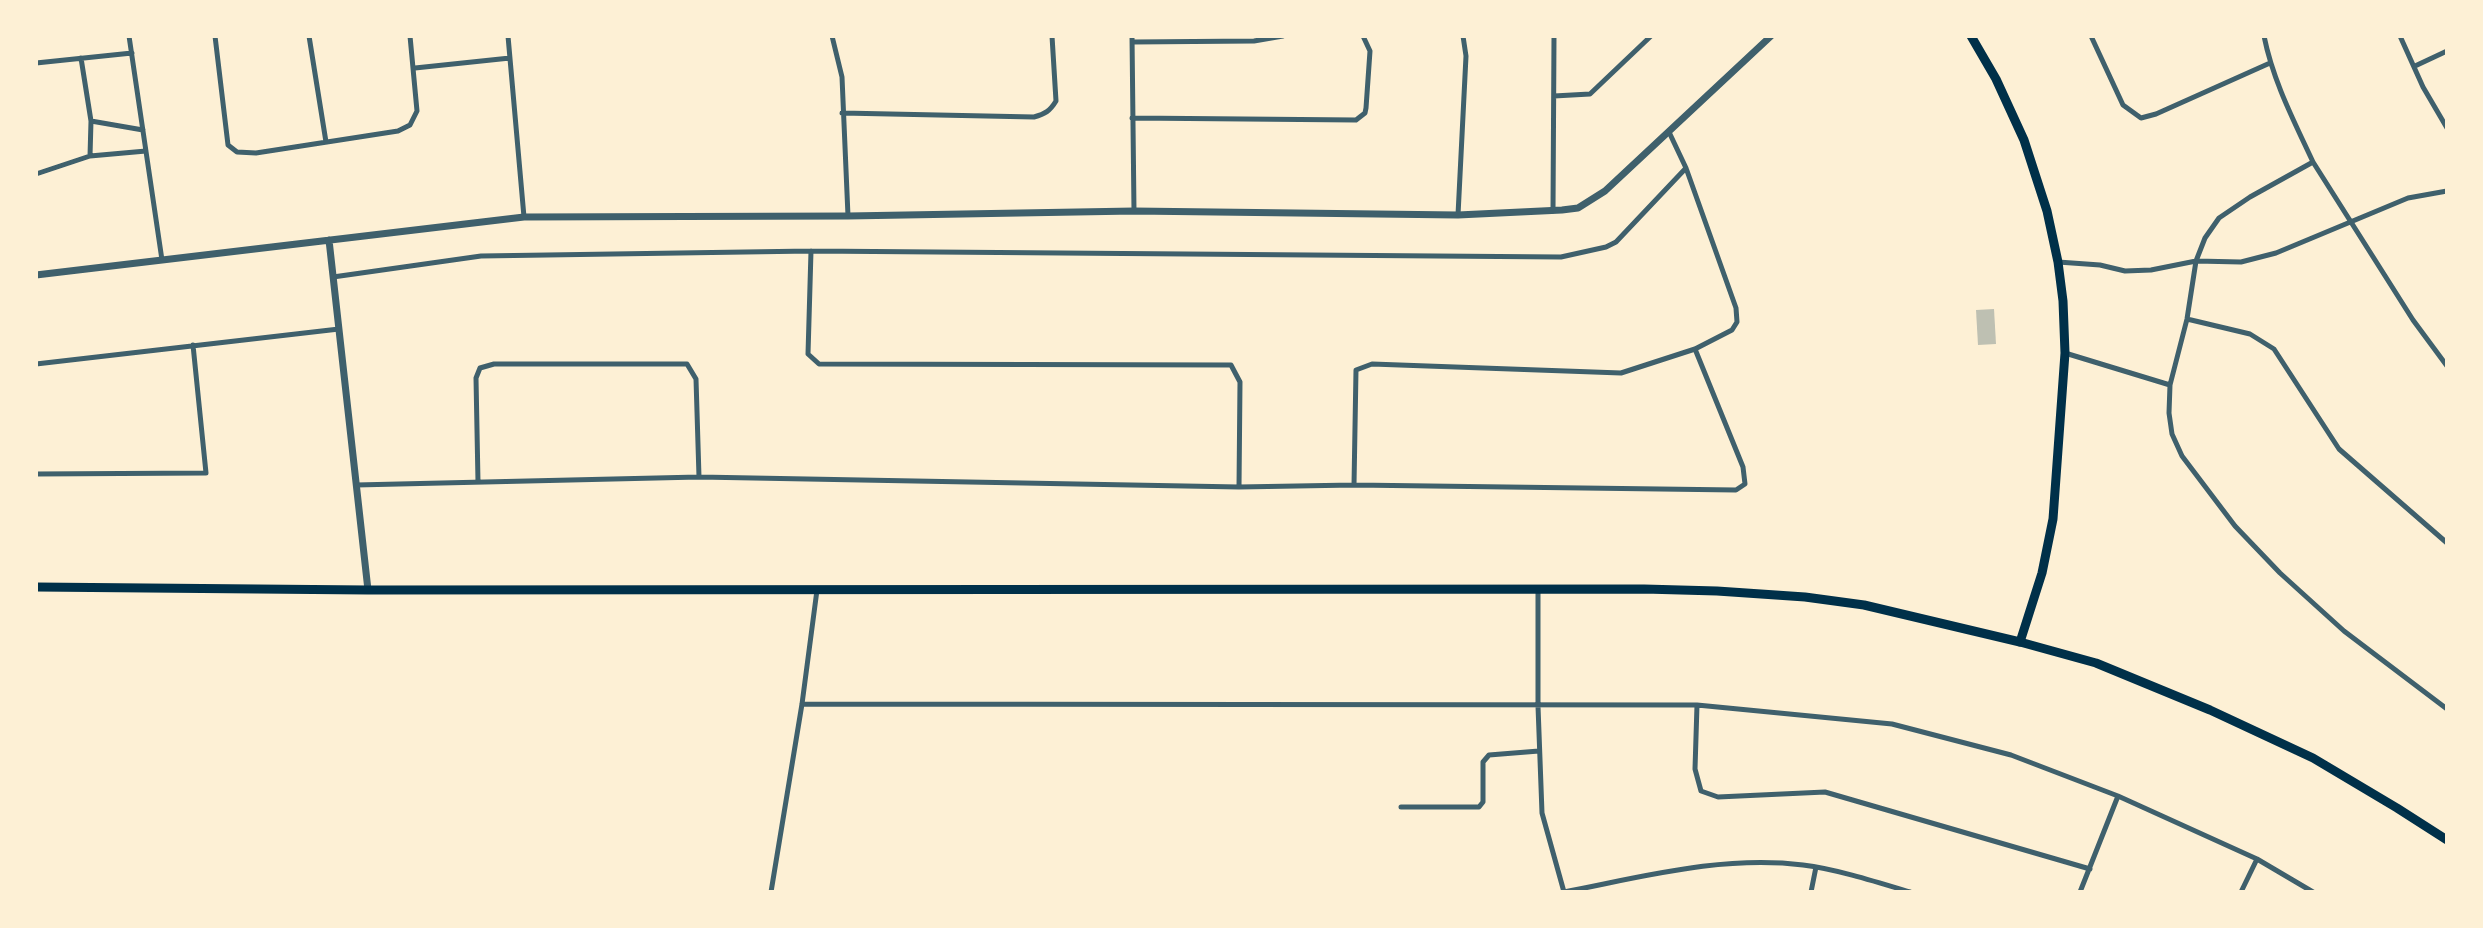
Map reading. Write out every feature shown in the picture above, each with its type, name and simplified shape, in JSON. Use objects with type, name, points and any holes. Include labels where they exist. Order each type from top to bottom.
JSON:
[{"type":"main road","points":[[1971,36],[1996,79],[2024,140],[2047,211],[2058,262],[2063,301],[2065,353],[2053,519],[2042,573],[2020,642]]},
{"type":"main road","points":[[36,587],[368,590],[1538,589],[1717,591],[1805,597],[1864,605],[2020,642],[2096,663],[2210,710],[2313,758],[2447,840]]},
{"type":"street","points":[[130,36],[162,260]]},
{"type":"street","points":[[215,36],[228,145],[237,152],[256,153],[398,131],[410,125],[417,111],[410,36]]},
{"type":"street","points":[[309,36],[326,142]]},
{"type":"street","points":[[508,36],[524,217]]},
{"type":"street","points":[[832,36],[842,78],[842,113],[848,216]]},
{"type":"street","points":[[842,113],[1034,117],[1044,114],[1051,109],[1056,101],[1052,36]]},
{"type":"street","points":[[1134,211],[1132,39],[1254,41],[1283,36]]},
{"type":"street","points":[[1132,118],[1356,120],[1365,113],[1366,108],[1370,52],[1362,36]]},
{"type":"street","points":[[1458,214],[1466,56],[1463,36]]},
{"type":"street","points":[[1553,210],[1554,36]]},
{"type":"street","points":[[1554,96],[1590,94],[1651,36]]},
{"type":"street","points":[[36,275],[524,217],[848,216],[1134,211],[1458,214],[1578,208],[1592,201],[1771,36]]},
{"type":"street","points":[[2092,36],[2123,105],[2141,118],[2156,114],[2270,64]]},
{"type":"street","points":[[2264,36],[2270,64],[2279,89],[2313,162],[2412,320],[2447,366]]},
{"type":"street","points":[[2400,36],[2423,87],[2447,128]]},
{"type":"street","points":[[2415,66],[2447,51]]},
{"type":"street","points":[[36,63],[132,53]]},
{"type":"street","points":[[81,58],[91,121],[90,156]]},
{"type":"street","points":[[414,68],[510,58]]},
{"type":"street","points":[[91,121],[143,130]]},
{"type":"street","points":[[1354,485],[1356,370],[1372,364],[1621,373],[1695,349],[1732,330],[1738,322],[1736,308],[1686,168],[1668,132]]},
{"type":"street","points":[[36,174],[90,156],[146,151]]},
{"type":"street","points":[[2313,162],[2250,197],[2218,218],[2205,238],[2196,261],[2186,320],[2170,385],[2169,413],[2172,434],[2179,449],[2235,526],[2280,573],[2344,631],[2447,708]]},
{"type":"street","points":[[333,277],[481,256],[811,251],[1561,257],[1606,247],[1616,242],[1686,168]]},
{"type":"street","points":[[2058,262],[2100,265],[2126,271],[2151,270],[2196,261],[2241,262],[2258,258],[2408,198],[2447,191]]},
{"type":"street","points":[[329,240],[368,590]]},
{"type":"street","points":[[811,251],[808,354],[819,364],[1231,365],[1240,382],[1239,487]]},
{"type":"street","points":[[2186,320],[2250,334],[2274,349],[2339,449],[2447,543]]},
{"type":"street","points":[[36,364],[339,329]]},
{"type":"street","points":[[36,474],[206,473],[193,345]]},
{"type":"street","points":[[356,485],[699,477],[1239,487],[1354,485],[1736,490],[1745,484],[1743,467],[1695,349]]},
{"type":"street","points":[[2065,353],[2170,385]]},
{"type":"street","points":[[478,482],[476,378],[480,368],[494,364],[687,364],[696,379],[699,477]]},
{"type":"street","points":[[1538,589],[1538,706],[1542,813],[1564,892],[1710,865],[1781,863],[1816,867],[1910,892]]},
{"type":"street","points":[[771,892],[802,704],[817,590]]},
{"type":"street","points":[[802,704],[1697,705],[1892,724],[2011,755],[2118,796],[2258,859],[2314,892]]},
{"type":"street","points":[[1697,705],[1695,769],[1701,791],[1718,797],[1825,792],[2090,870]]},
{"type":"street","points":[[1401,807],[1478,807],[1483,802],[1483,762],[1489,755],[1539,751]]},
{"type":"street","points":[[2080,892],[2118,796]]},
{"type":"street","points":[[2241,892],[2258,859]]},
{"type":"street","points":[[1811,892],[1816,867]]},
{"type":"building","points":[[1994,309],[1996,344],[1978,345],[1976,310]]}]
